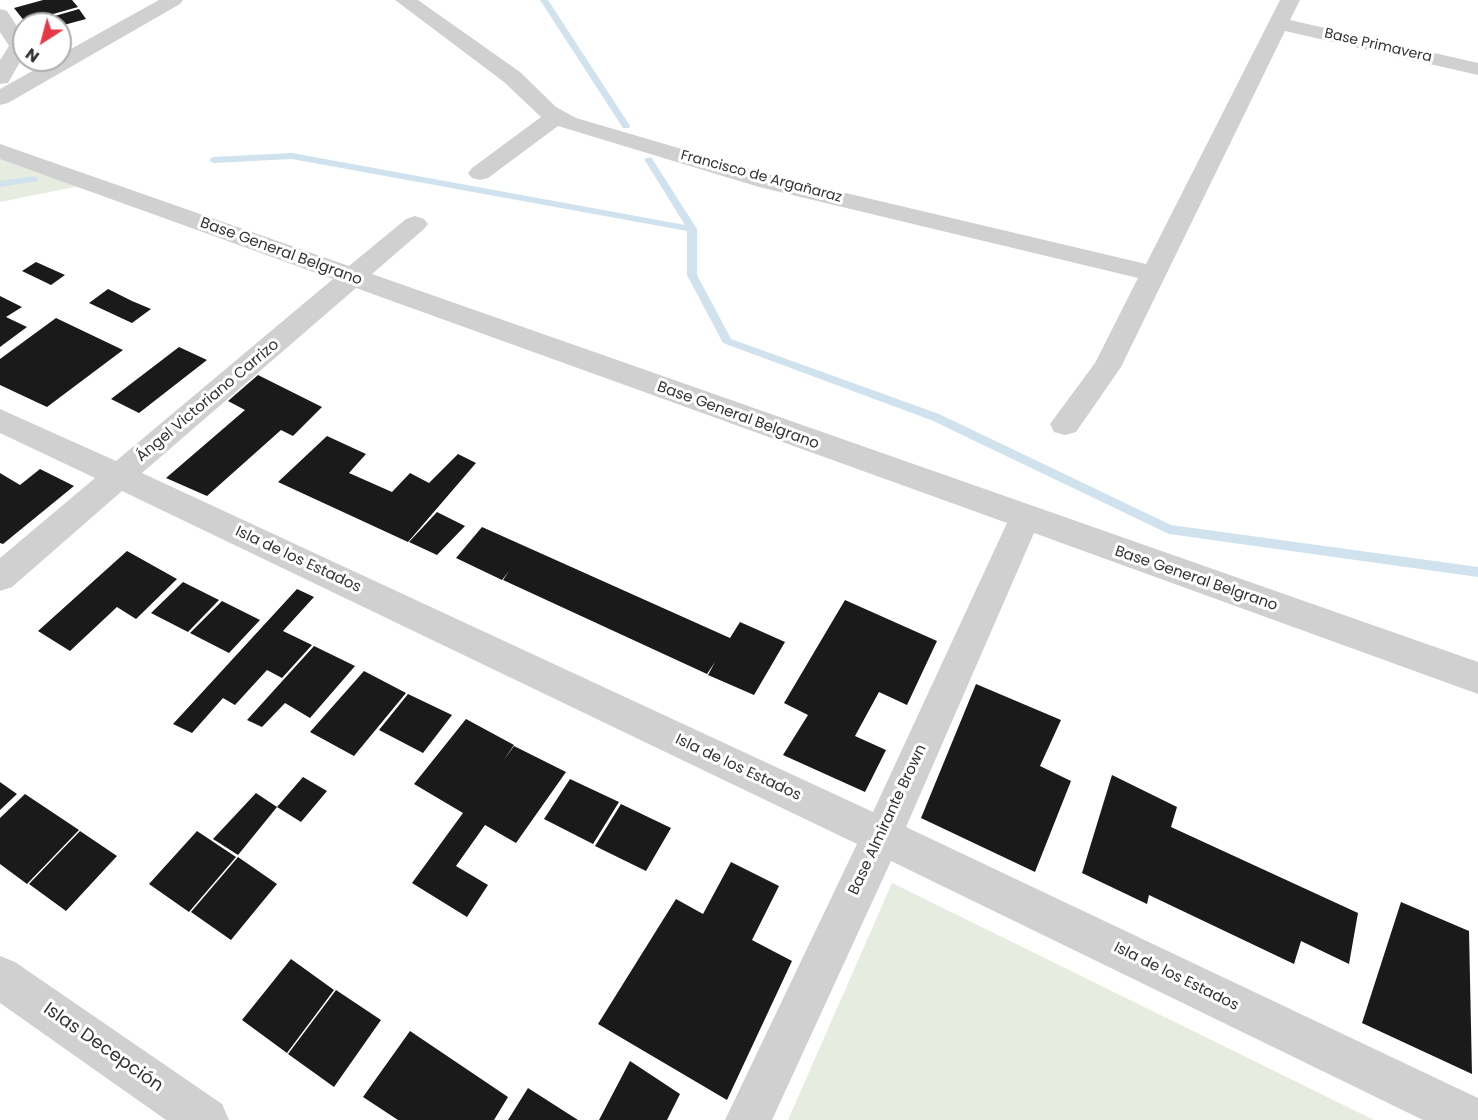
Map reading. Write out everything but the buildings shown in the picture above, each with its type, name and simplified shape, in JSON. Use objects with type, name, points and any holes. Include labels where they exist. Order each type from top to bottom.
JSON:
[{"type":"street","points":[[0,98],[173,0]]},
{"type":"street","name":"Francisco de Argañaraz","points":[[405,0],[512,77],[548,111],[568,123],[767,182],[1154,274]]},
{"type":"street","points":[[1065,424],[1107,368],[1290,0]]},
{"type":"street","points":[[0,15],[12,32]]},
{"type":"street","name":"Base Primavera","points":[[1278,23],[1478,69]]},
{"type":"street","points":[[72,51],[85,49]]},
{"type":"street","points":[[0,78],[12,61]]},
{"type":"street","points":[[480,173],[556,117]]},
{"type":"street","name":"Base General Belgrano","points":[[0,151],[1478,678]]},
{"type":"street","name":"Ángel Victoriano Carrizo","points":[[0,578],[415,224]]},
{"type":"street","name":"Isla de los Estados","points":[[0,420],[882,836],[1473,1120]]},
{"type":"street","name":"Base Almirante Brown","points":[[748,1120],[882,836],[1025,518]]},
{"type":"street","name":"Islas Decepción","points":[[0,977],[206,1120]]},
{"type":"shaded area","points":[[0,154],[79,186],[0,202]]},
{"type":"shaded area","points":[[892,883],[1374,1120],[788,1120]]},
{"type":"waterway","points":[[544,0],[626,126]]},
{"type":"waterway","points":[[213,160],[292,156],[692,229]]},
{"type":"waterway","points":[[648,159],[692,229]]},
{"type":"waterway","points":[[0,184],[34,179]]},
{"type":"waterway","points":[[692,229],[692,275],[727,341],[935,417],[1169,529],[1478,572]]}]
